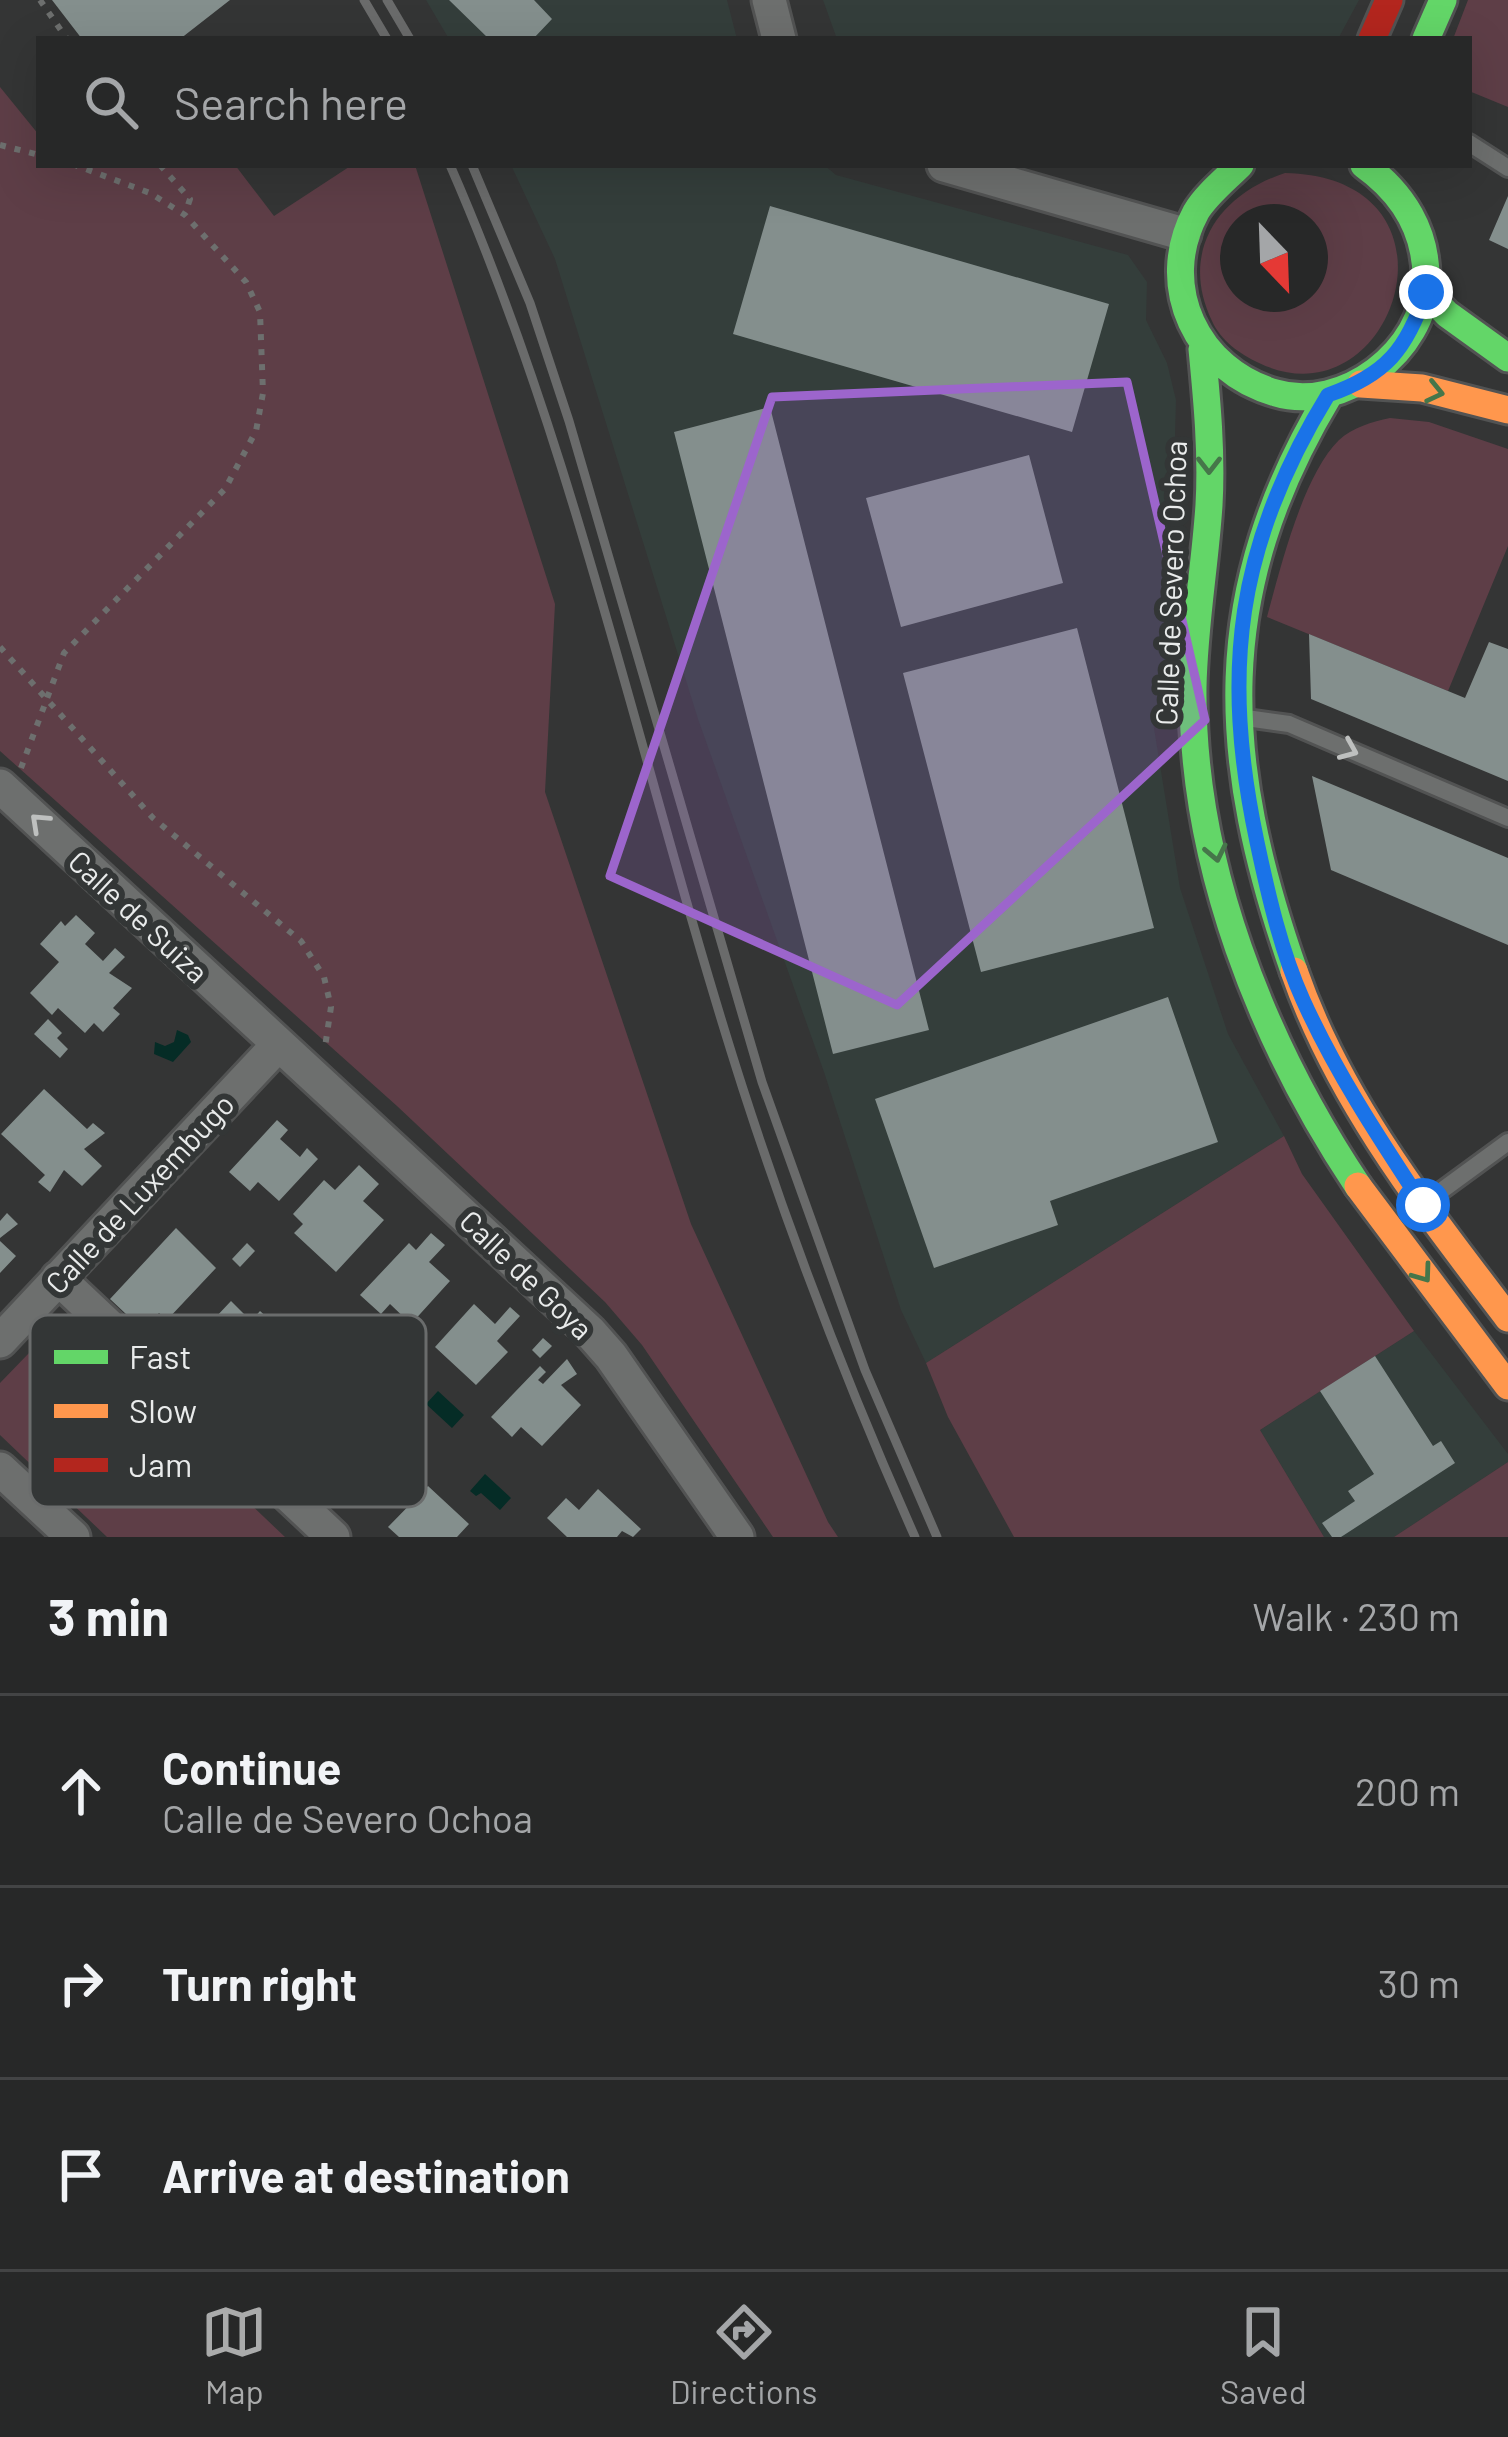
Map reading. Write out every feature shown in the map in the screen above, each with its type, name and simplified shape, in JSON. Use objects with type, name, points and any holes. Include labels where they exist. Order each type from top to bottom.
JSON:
[{"type":"street","points":[[769,0],[778,36]]},
{"type":"street","points":[[1373,36],[1389,0]]},
{"type":"street","points":[[1427,36],[1443,0]]},
{"type":"street","points":[[954,168],[1184,234],[1206,194],[1236,168]]},
{"type":"street","points":[[1202,349],[1238,380],[1282,396],[1328,395],[1361,384],[1392,360],[1414,329],[1426,292],[1426,256],[1396,178]]},
{"type":"street","name":"Calle de Severo Ochoa","points":[[1184,234],[1177,274],[1184,313],[1202,349],[1208,416],[1209,500],[1193,695],[1204,795],[1225,895],[1262,1007],[1310,1111],[1389,1228],[1508,1386]]},
{"type":"street","points":[[1426,292],[1508,358]]},
{"type":"street","points":[[1361,384],[1422,388],[1508,410]]},
{"type":"street","points":[[1328,395],[1270,508],[1244,598],[1237,692],[1240,754],[1265,883],[1301,996],[1350,1093],[1423,1205],[1508,1318]]},
{"type":"street","name":"Calle de Suiza","points":[[5,787],[278,1045]]},
{"type":"street","name":"Calle de Luxembugo","points":[[0,1341],[278,1045]]},
{"type":"street","name":"Calle de Goya","points":[[278,1045],[589,1331],[610,1355],[727,1533]]},
{"type":"street","points":[[58,1279],[96,1315]]},
{"type":"street","points":[[0,1469],[30,1497]]},
{"type":"street","points":[[41,1507],[73,1537]]},
{"type":"street","points":[[301,1507],[333,1537]]},
{"type":"lane","points":[[1472,145],[1508,168]]},
{"type":"lane","points":[[1238,717],[1289,724],[1508,818]]},
{"type":"lane","points":[[1423,1205],[1508,1142]]},
{"type":"path","points":[[40,0],[65,36]]},
{"type":"path","points":[[0,145],[36,154]]},
{"type":"path","points":[[5,787],[29,754],[64,653],[225,489],[256,431],[263,393],[260,312],[246,282],[185,215],[149,193],[83,168]]},
{"type":"path","points":[[163,168],[190,199],[185,215]]},
{"type":"path","points":[[0,647],[153,818],[301,941],[328,992],[331,1007],[324,1050]]},
{"type":"highlighted area","points":[[1127,382],[1205,720],[897,1005],[610,876],[772,397]]},
{"type":"shaded area","points":[[426,0],[727,0],[736,36],[447,36]]},
{"type":"shaded area","points":[[823,0],[1359,0],[1340,36],[836,36]]},
{"type":"shaded area","points":[[1468,0],[1508,0],[1508,107],[1472,92],[1472,36],[1454,36]]},
{"type":"shaded area","points":[[0,87],[36,131],[36,168],[237,168],[274,216],[347,168],[416,168],[555,604],[545,792],[691,1224],[838,1537],[773,1537],[642,1345],[605,1302],[397,1106],[0,751]]},
{"type":"shaded area","points":[[512,168],[828,168],[836,175],[1128,255],[1147,282],[1146,320],[1167,363],[1176,400],[1167,723],[1153,722],[1180,888],[1228,1034],[1284,1136],[926,1363],[901,1310],[824,1072],[698,719],[555,259]]},
{"type":"shaded area","points":[[1285,173],[1345,185],[1381,214],[1397,252],[1395,294],[1377,333],[1347,361],[1307,374],[1259,363],[1220,335],[1203,296],[1200,272],[1203,250],[1220,217],[1220,312],[1328,312],[1328,204],[1232,204]]},
{"type":"shaded area","points":[[1390,418],[1429,422],[1508,449],[1508,546],[1448,691],[1267,617],[1294,524],[1326,456],[1350,432]]},
{"type":"shaded area","points":[[177,1030],[191,1042],[173,1062],[154,1054],[155,1042],[165,1046],[174,1042]]},
{"type":"shaded area","points":[[1284,1136],[1302,1174],[1414,1331],[1260,1430],[1324,1537],[1014,1537],[948,1417],[926,1363]]},
{"type":"shaded area","points":[[1414,1331],[1508,1454],[1508,1462],[1394,1537],[1324,1537],[1260,1430]]},
{"type":"shaded area","points":[[30,1352],[30,1464],[0,1435],[0,1383]]},
{"type":"shaded area","points":[[438,1391],[464,1415],[452,1428],[426,1404]]},
{"type":"shaded area","points":[[1508,1462],[1508,1537],[1394,1537]]},
{"type":"shaded area","points":[[485,1474],[511,1498],[500,1510],[481,1493],[476,1496],[470,1491]]},
{"type":"shaded area","points":[[76,1507],[253,1507],[285,1537],[107,1537]]},
{"type":"building","points":[[52,0],[230,0],[184,36],[80,36]]},
{"type":"building","points":[[449,0],[534,0],[552,19],[536,36],[486,36]]},
{"type":"building","points":[[1508,196],[1508,249],[1489,240]]},
{"type":"building","points":[[770,206],[1109,304],[1072,432],[733,334]]},
{"type":"building","points":[[770,407],[929,1030],[833,1054],[674,432]]},
{"type":"building","points":[[1029,455],[1063,583],[901,627],[866,498]]},
{"type":"building","points":[[1077,628],[1154,928],[981,972],[903,673]]},
{"type":"building","points":[[1309,634],[1465,698],[1489,642],[1508,649],[1508,781],[1311,699]]},
{"type":"building","points":[[1312,776],[1508,858],[1508,945],[1331,870]]},
{"type":"building","points":[[76,915],[95,933],[85,944],[103,961],[115,948],[125,957],[109,973],[132,988],[113,1008],[120,1014],[103,1032],[94,1023],[85,1033],[58,1008],[52,1015],[30,993],[59,962],[40,944],[61,921],[65,926]]},
{"type":"building","points":[[1168,997],[1218,1142],[1050,1201],[1058,1225],[934,1268],[875,1099]]},
{"type":"building","points":[[48,1019],[62,1033],[57,1038],[68,1049],[60,1058],[34,1034]]},
{"type":"building","points":[[44,1089],[87,1129],[93,1123],[105,1133],[84,1149],[102,1166],[82,1186],[64,1170],[50,1192],[38,1182],[45,1175],[1,1134]]},
{"type":"building","points":[[277,1120],[288,1130],[280,1139],[300,1157],[307,1148],[318,1159],[279,1201],[258,1182],[250,1191],[229,1172]]},
{"type":"building","points":[[359,1165],[379,1184],[363,1201],[384,1220],[336,1272],[294,1233],[303,1224],[293,1214],[324,1180],[335,1190]]},
{"type":"building","points":[[7,1213],[18,1224],[0,1238],[0,1221]]},
{"type":"building","points":[[176,1228],[216,1268],[172,1315],[127,1315],[110,1299]]},
{"type":"building","points":[[431,1233],[445,1245],[429,1262],[450,1281],[419,1315],[402,1315],[390,1304],[381,1314],[360,1295],[409,1243],[416,1250]]},
{"type":"building","points":[[0,1241],[16,1256],[0,1273]]},
{"type":"building","points":[[247,1243],[255,1251],[240,1267],[232,1259]]},
{"type":"building","points":[[231,1301],[245,1315],[218,1315]]},
{"type":"building","points":[[474,1304],[495,1324],[510,1307],[520,1316],[497,1341],[508,1352],[476,1385],[435,1347]]},
{"type":"building","points":[[543,1338],[552,1346],[540,1358],[532,1350]]},
{"type":"building","points":[[1375,1356],[1433,1446],[1441,1441],[1455,1463],[1341,1537],[1332,1537],[1322,1523],[1355,1501],[1348,1491],[1374,1474],[1320,1391]]},
{"type":"building","points":[[567,1359],[577,1374],[561,1385],[581,1405],[542,1446],[521,1427],[512,1437],[491,1417],[540,1366],[546,1372],[538,1380],[543,1384]]},
{"type":"building","points":[[426,1488],[469,1524],[457,1537],[399,1537],[388,1527],[408,1507],[426,1507]]},
{"type":"building","points":[[598,1489],[641,1529],[633,1537],[622,1531],[617,1537],[567,1537],[547,1518],[566,1498],[579,1510]]},
{"type":"railway","points":[[364,0],[385,36]]},
{"type":"railway","points":[[387,0],[408,36]]},
{"type":"railway","points":[[451,168],[496,277],[574,507],[707,973],[762,1146],[823,1315],[915,1537]]},
{"type":"railway","points":[[473,168],[530,303],[569,421],[762,1082],[865,1370],[937,1537]]},
{"type":"traffic: fast","points":[[1427,36],[1443,0]]},
{"type":"traffic: fast","points":[[1237,168],[1196,212],[1185,240],[1183,296],[1205,346],[1225,366],[1248,382],[1302,397],[1328,394],[1376,371],[1412,331],[1422,307],[1425,263],[1417,230],[1401,201],[1367,168]]},
{"type":"traffic: fast","points":[[1426,292],[1447,314],[1508,358]]},
{"type":"traffic: fast","points":[[1202,349],[1210,486],[1193,687],[1204,819],[1219,884],[1263,1011],[1291,1072],[1358,1186]]},
{"type":"traffic: fast","points":[[1294,971],[1252,819],[1241,748],[1239,678],[1246,608],[1263,539],[1290,468],[1329,395]]},
{"type":"traffic: slow","points":[[1361,384],[1422,388],[1508,410]]},
{"type":"traffic: slow","points":[[1294,971],[1335,1065],[1387,1153],[1508,1318]]},
{"type":"traffic: slow","points":[[1358,1186],[1508,1386]]},
{"type":"traffic: jam","points":[[1373,36],[1389,0]]},
{"type":"route","points":[[1423,1205],[1350,1093],[1301,996],[1265,883],[1240,754],[1237,692],[1244,598],[1270,508],[1287,471],[1328,395],[1361,384],[1392,360],[1414,329],[1426,292]]}]
